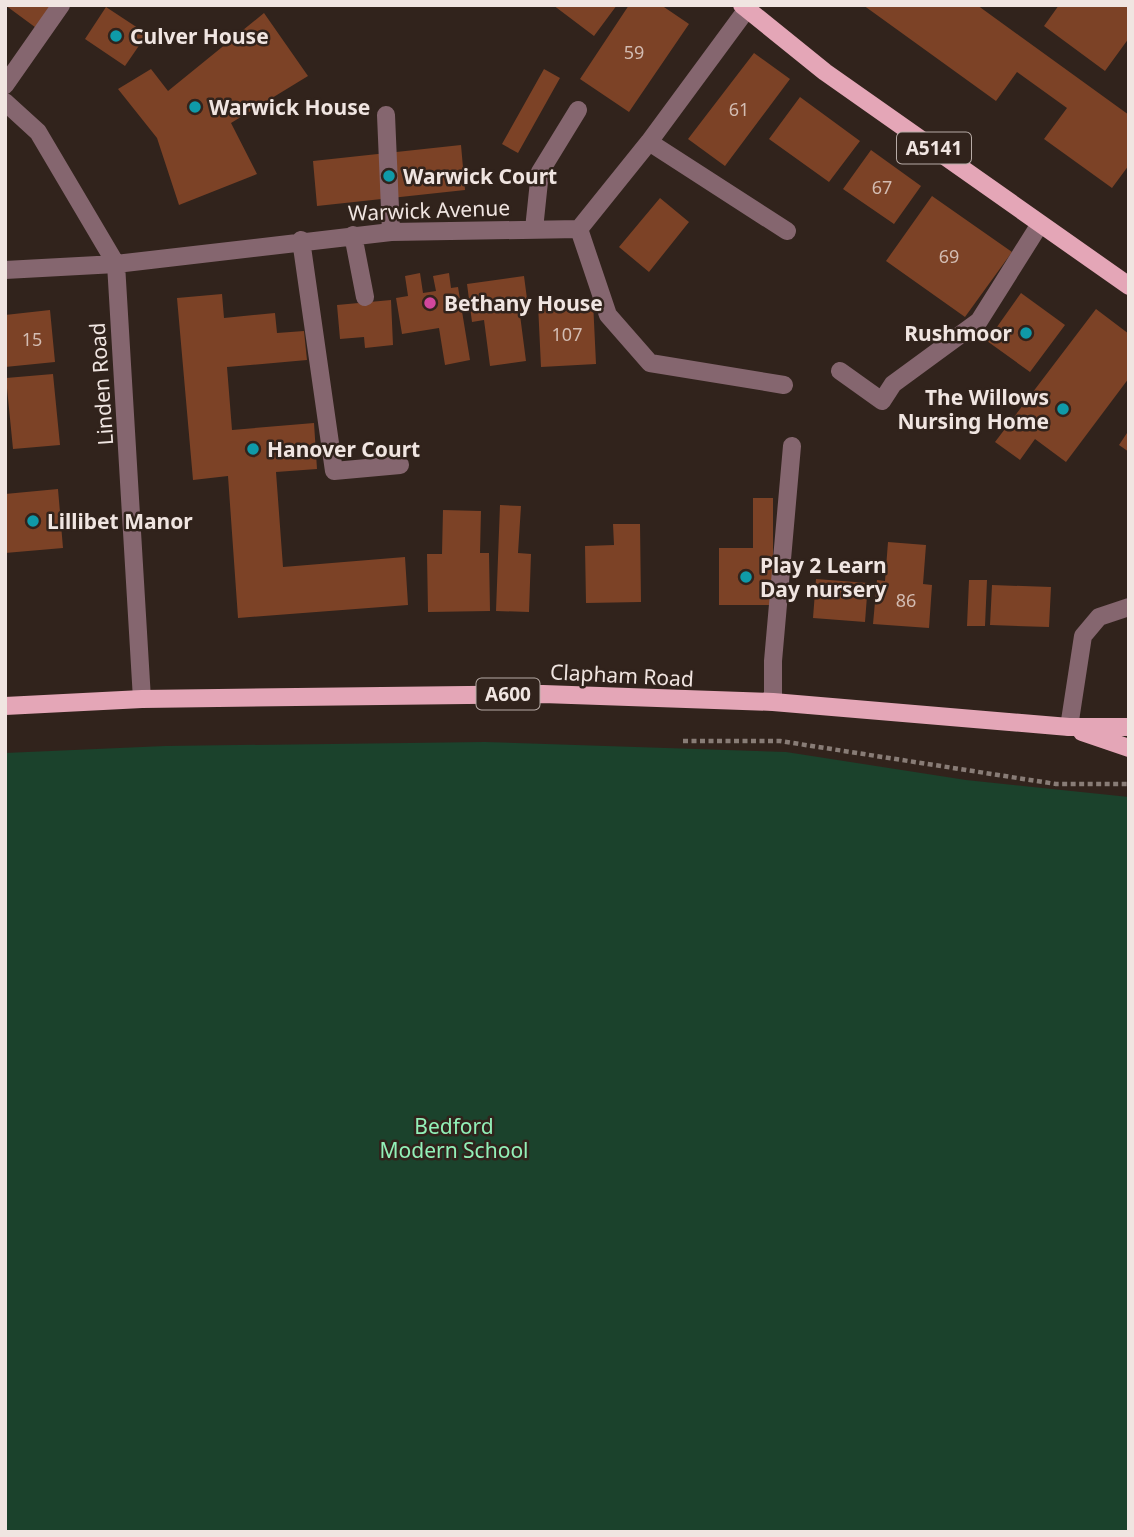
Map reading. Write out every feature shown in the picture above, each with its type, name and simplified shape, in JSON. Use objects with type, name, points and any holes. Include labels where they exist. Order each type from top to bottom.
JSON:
[{"type":"main road","name":"A5141","points":[[746,7],[825,72],[1129,286]]},
{"type":"main road","name":"Clapham Road","points":[[5,706],[142,699],[543,694],[773,702],[1069,727],[1129,727]]},
{"type":"main road","name":"Clapham Road","points":[[1069,727],[1129,748]]},
{"type":"street","points":[[5,85],[61,5]]},
{"type":"street","points":[[746,7],[649,142],[579,229],[608,315],[650,363],[784,385]]},
{"type":"street","name":"Linden Road","points":[[5,102],[38,132],[116,264],[142,699]]},
{"type":"street","points":[[534,229],[540,172],[579,110]]},
{"type":"street","points":[[386,115],[391,232]]},
{"type":"street","points":[[649,142],[787,231]]},
{"type":"street","points":[[840,371],[882,401],[893,384],[979,321],[1040,224]]},
{"type":"street","name":"Warwick Avenue","points":[[5,271],[116,264],[301,240],[391,232],[579,229]]},
{"type":"street","points":[[353,235],[365,297]]},
{"type":"street","points":[[301,240],[334,471],[400,466]]},
{"type":"street","points":[[773,702],[773,662],[792,446]]},
{"type":"street","points":[[1069,727],[1083,636],[1099,617],[1129,607]]},
{"type":"path","points":[[683,741],[780,741],[1056,784],[1129,784]]},
{"type":"green space","name":"Bedford Modern School","points":[[485,742],[786,752],[966,780],[1129,797],[1129,1532],[5,1532],[5,753],[165,746]]},
{"type":"building","points":[[5,5],[62,5],[43,33]]},
{"type":"building","points":[[553,5],[617,5],[594,36]]},
{"type":"building","points":[[629,5],[661,5],[689,24],[629,112],[580,79]]},
{"type":"building","points":[[863,5],[977,5],[1129,115],[1129,165],[1112,188],[1044,139],[1067,108],[1017,72],[996,101]]},
{"type":"building","points":[[1059,5],[1129,5],[1129,38],[1105,71],[1044,26]]},
{"type":"building","name":"Culver House","points":[[106,7],[147,34],[125,66],[85,39]]},
{"type":"building","name":"Warwick House","points":[[264,13],[308,76],[231,123],[257,174],[179,205],[157,138],[118,89],[151,69],[168,91]]},
{"type":"building","points":[[754,53],[790,79],[725,166],[688,139]]},
{"type":"building","points":[[544,69],[560,78],[518,153],[502,144]]},
{"type":"building","points":[[800,97],[860,141],[829,182],[769,139]]},
{"type":"building","name":"Warwick Court","points":[[461,145],[465,190],[317,206],[313,161]]},
{"type":"building","points":[[871,150],[921,186],[894,224],[843,189]]},
{"type":"building","points":[[932,196],[1012,252],[965,317],[886,261]]},
{"type":"building","points":[[660,198],[689,222],[649,272],[619,247]]},
{"type":"building","points":[[420,273],[423,293],[436,291],[433,276],[449,273],[451,288],[458,287],[470,360],[445,365],[439,328],[402,334],[396,298],[408,296],[405,276]]},
{"type":"building","points":[[524,276],[529,314],[520,315],[526,361],[490,366],[484,320],[472,322],[467,284]]},
{"type":"building","name":"Rushmoor","points":[[1021,293],[1065,325],[1030,372],[987,341]]},
{"type":"building","name":"Hanover Court","points":[[222,294],[224,318],[275,313],[277,333],[304,331],[307,360],[227,367],[232,430],[314,423],[317,469],[276,472],[283,567],[405,557],[408,605],[238,618],[228,476],[193,480],[177,298]]},
{"type":"building","points":[[391,300],[393,345],[365,348],[364,337],[340,339],[337,305]]},
{"type":"building","points":[[593,301],[596,364],[541,367],[538,304]]},
{"type":"building","name":"The Willows Nursing Home","points":[[1096,309],[1129,334],[1129,378],[1066,462],[1035,439],[1020,460],[995,442]]},
{"type":"building","points":[[50,310],[55,362],[5,367],[5,315]]},
{"type":"building","points":[[53,374],[60,445],[13,449],[6,378]]},
{"type":"building","points":[[1129,430],[1129,452],[1119,445]]},
{"type":"building","name":"Lillibet Manor","points":[[58,489],[63,548],[5,553],[5,494]]},
{"type":"building","name":"Play 2 Learn Day nursery","points":[[753,498],[773,498],[773,605],[719,605],[719,548],[753,548]]},
{"type":"building","points":[[500,505],[521,506],[518,553],[531,554],[529,612],[496,611]]},
{"type":"building","points":[[443,510],[481,511],[480,553],[489,553],[490,611],[428,612],[427,554],[442,554]]},
{"type":"building","points":[[613,524],[640,524],[641,602],[586,603],[585,546],[614,545]]},
{"type":"building","points":[[888,542],[926,545],[923,584],[932,585],[929,628],[873,624],[877,580],[885,581]]},
{"type":"building","points":[[816,579],[868,583],[865,622],[813,618]]},
{"type":"building","points":[[969,580],[987,580],[985,626],[967,626]]},
{"type":"building","points":[[992,585],[1051,587],[1049,627],[990,625]]},
{"type":"place","name":"Culver House","points":[[116,36]]},
{"type":"place","name":"Warwick House","points":[[195,107]]},
{"type":"place","name":"Warwick Court","points":[[389,176]]},
{"type":"place","name":"Bethany House","points":[[430,303]]},
{"type":"place","name":"Rushmoor","points":[[1026,333]]},
{"type":"place","name":"The Willows Nursing Home","points":[[1063,409]]},
{"type":"place","name":"Hanover Court","points":[[253,449]]},
{"type":"place","name":"Lillibet Manor","points":[[33,521]]},
{"type":"place","name":"Play 2 Learn Day nursery","points":[[746,577]]}]
